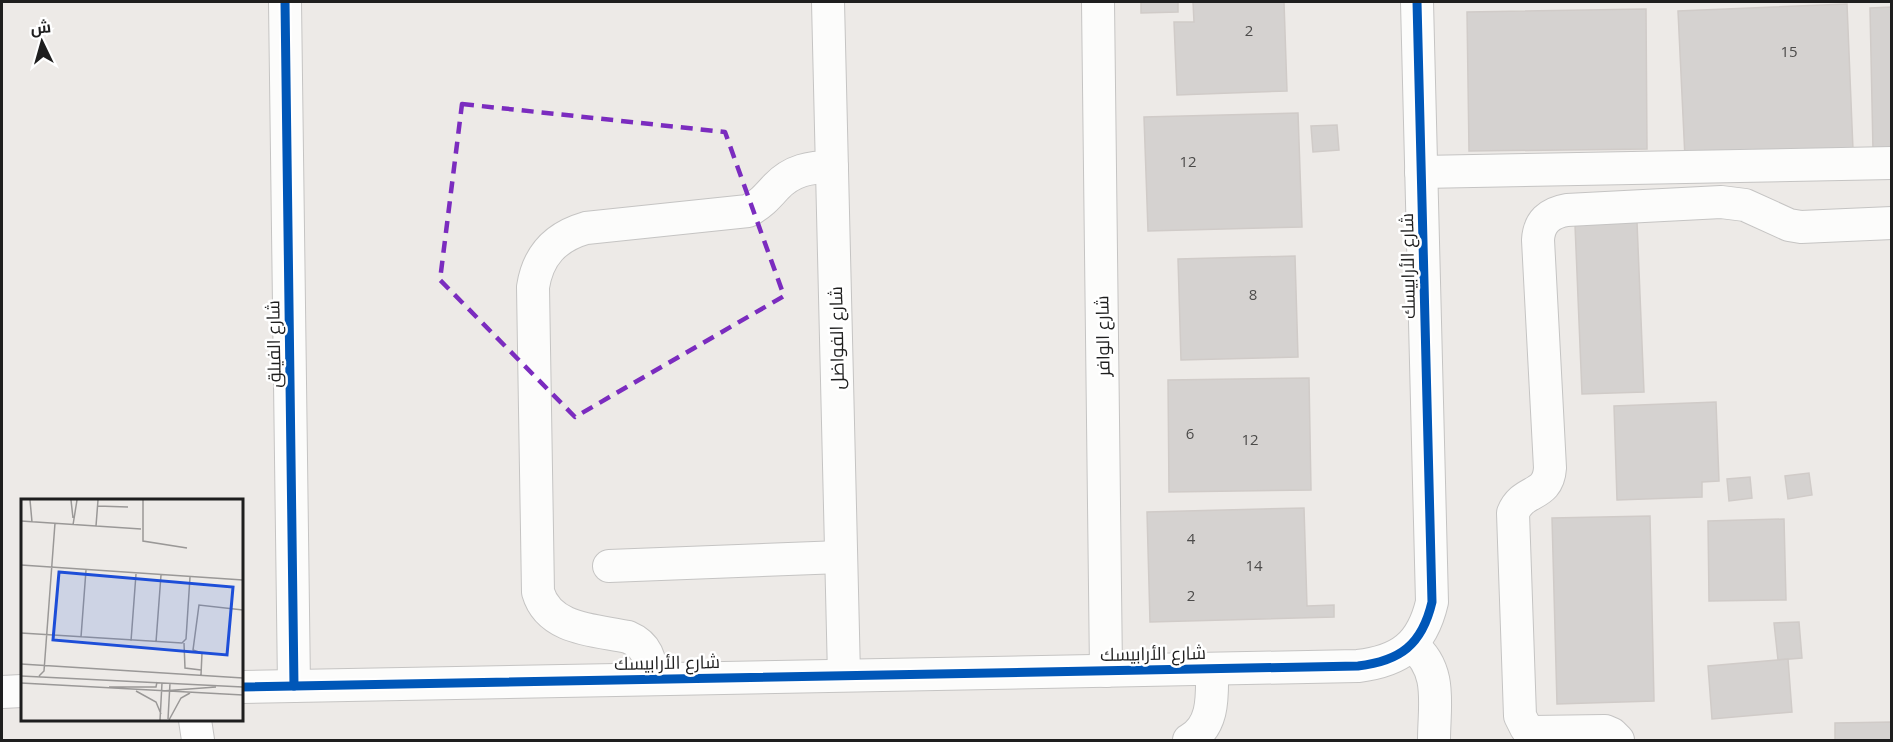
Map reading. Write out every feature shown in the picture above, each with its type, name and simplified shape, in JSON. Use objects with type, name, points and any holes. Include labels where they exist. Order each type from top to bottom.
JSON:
[{"type":"street","name":"شارع الفيلق","points":[[285,2],[294,686]]},
{"type":"street","name":"شارع الفواضل","points":[[828,2],[844,675]]},
{"type":"street","name":"شارع الوافر","points":[[1098,2],[1106,671]]},
{"type":"street","name":"شارع الأرابيسك","points":[[243,687],[1358,666],[1379,663],[1398,655],[1412,645],[1428,619],[1432,603],[1417,2]]},
{"type":"street","points":[[1421,172],[1892,163]]},
{"type":"street","points":[[651,679],[650,657],[637,641],[566,624],[555,619],[541,602],[538,592],[533,287],[535,273],[548,249],[559,239],[572,232],[586,228],[737,214],[748,211],[767,199],[776,187],[794,173],[801,170],[832,167]]},
{"type":"street","points":[[1618,741],[1612,734],[1605,731],[1532,732],[1526,728],[1520,716],[1513,513],[1516,504],[1523,497],[1540,490],[1546,484],[1550,468],[1538,240],[1541,224],[1556,212],[1567,210],[1721,202],[1745,205],[1789,225],[1801,227],[1892,223]]},
{"type":"street","points":[[609,566],[841,557]]},
{"type":"street","points":[[1412,645],[1430,664],[1434,679],[1434,741]]},
{"type":"street","points":[[1189,741],[1205,724],[1211,710],[1212,669]]},
{"type":"street","points":[[2,692],[21,691]]},
{"type":"street","points":[[195,721],[198,741]]},
{"type":"highlighted area","points":[[462,104],[725,132],[784,296],[575,417],[440,280]]},
{"type":"building","points":[[1141,2],[1178,2],[1178,12],[1141,13]]},
{"type":"building","points":[[1193,2],[1284,2],[1287,91],[1177,95],[1174,22],[1194,22]]},
{"type":"building","points":[[1847,4],[1853,150],[1685,158],[1678,11]]},
{"type":"building","points":[[1892,7],[1892,151],[1873,151],[1870,8]]},
{"type":"building","points":[[1646,9],[1647,149],[1469,151],[1467,12]]},
{"type":"building","points":[[1298,113],[1302,227],[1148,231],[1144,117]]},
{"type":"building","points":[[1337,125],[1339,150],[1313,152],[1311,126]]},
{"type":"building","points":[[1637,222],[1644,392],[1582,394],[1575,225]]},
{"type":"building","points":[[1295,256],[1298,357],[1181,360],[1178,259]]},
{"type":"building","points":[[1309,378],[1311,490],[1169,492],[1168,380]]},
{"type":"building","points":[[1716,402],[1719,481],[1702,482],[1702,497],[1617,500],[1614,406]]},
{"type":"building","points":[[1809,473],[1812,495],[1788,499],[1785,476]]},
{"type":"building","points":[[1750,477],[1752,498],[1729,501],[1727,479]]},
{"type":"building","points":[[1304,508],[1307,606],[1334,605],[1334,617],[1150,622],[1147,512]]},
{"type":"building","points":[[1650,516],[1654,701],[1557,704],[1552,518]]},
{"type":"building","points":[[1784,519],[1786,600],[1709,601],[1708,521]]},
{"type":"building","points":[[1799,622],[1802,658],[1778,660],[1774,623]]},
{"type":"building","points":[[1788,659],[1792,712],[1712,719],[1708,666]]},
{"type":"building","points":[[1892,722],[1892,740],[1835,740],[1835,723]]},
{"type":"cycle path","points":[[285,2],[294,686]]},
{"type":"cycle path","points":[[243,687],[1358,666],[1373,664],[1397,655],[1415,640],[1428,617],[1432,602],[1417,2]]}]
